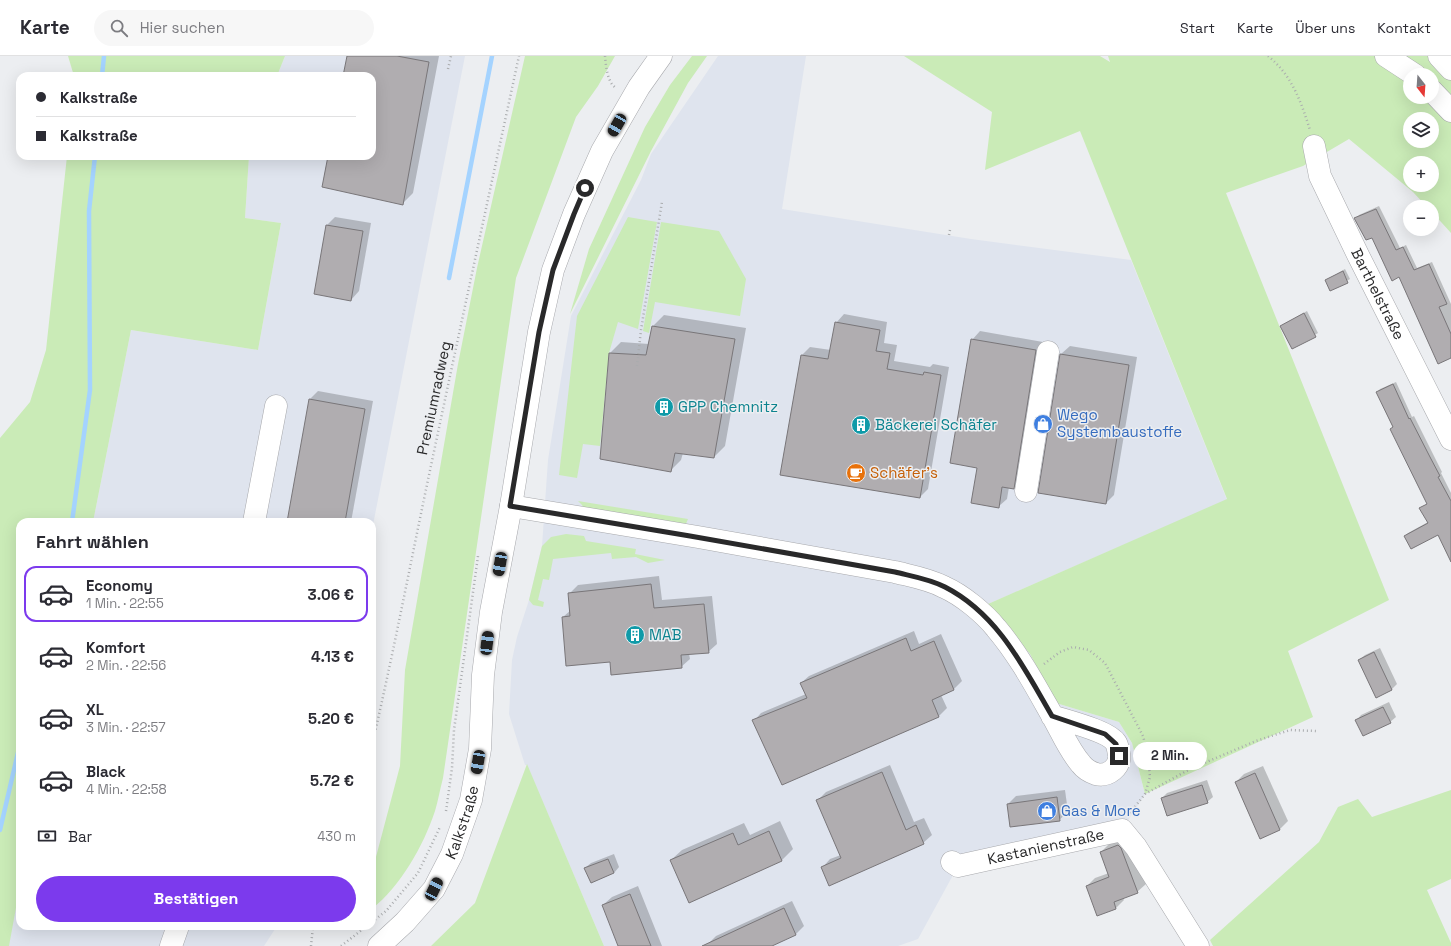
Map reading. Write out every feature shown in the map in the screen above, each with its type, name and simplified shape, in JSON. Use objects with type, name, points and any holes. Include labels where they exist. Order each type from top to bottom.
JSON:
[{"type":"main road","name":"Kalkstraße","points":[[379,946],[405,922],[434,889],[452,854],[471,800],[480,749],[483,675],[491,612],[539,332],[553,270],[574,214],[602,151],[639,87],[661,56]]},
{"type":"main road","points":[[1386,56],[1405,68]]},
{"type":"main road","points":[[1398,56],[1409,68]]},
{"type":"main road","points":[[1439,56],[1451,69]]},
{"type":"main road","points":[[1439,98],[1451,111]]},
{"type":"main road","name":"Barthelstraße","points":[[1314,146],[1320,176],[1358,256],[1451,439]]},
{"type":"main road","points":[[1026,491],[1048,352]]},
{"type":"main road","points":[[255,518],[276,406]]},
{"type":"main road","points":[[510,506],[698,537],[895,572],[945,587],[980,611],[996,627],[1014,651],[1052,716]]},
{"type":"main road","name":"Kastanienstraße","points":[[952,862],[958,866],[1122,830],[1136,847],[1198,946]]},
{"type":"main road","points":[[171,946],[177,930]]},
{"type":"path","points":[[448,69],[451,56]]},
{"type":"path","name":"Premiumradweg","points":[[376,728],[519,56]]},
{"type":"path","points":[[605,56],[608,73]]},
{"type":"path","points":[[1268,56],[1275,61],[1290,79],[1303,107],[1314,146]]},
{"type":"path","points":[[637,366],[641,330],[662,202]]},
{"type":"path","points":[[949,235],[950,230]]},
{"type":"path","points":[[445,817],[452,768],[454,730],[478,556]]},
{"type":"path","points":[[1029,676],[1060,652],[1073,648],[1089,650],[1105,663],[1143,736],[1148,754],[1150,777],[1146,794]]},
{"type":"path","points":[[1122,830],[1126,819],[1146,794],[1190,769],[1256,741],[1290,730],[1316,731]]},
{"type":"path","points":[[376,919],[386,911],[418,873],[442,824]]},
{"type":"path","points":[[311,946],[313,930]]},
{"type":"path","points":[[341,946],[362,930]]},
{"type":"shaded area","points":[[285,56],[465,56],[374,518],[94,518],[131,330],[258,350],[281,223],[245,218],[249,160],[376,160],[376,72],[279,72]]},
{"type":"shaded area","points":[[718,56],[806,56],[782,209],[971,239],[1131,260],[1227,500],[988,604],[1030,654],[1056,703],[1119,722],[1132,743],[1145,794],[1122,830],[958,866],[918,939],[898,946],[604,946],[527,765],[525,765],[509,714],[512,660],[542,546],[548,460],[571,316],[641,180],[651,154]]},
{"type":"shaded area","points":[[16,906],[16,930],[274,930],[264,946],[8,946]]},
{"type":"green space","points":[[68,56],[285,56],[279,72],[73,72]]},
{"type":"green space","points":[[525,56],[615,56],[598,86],[576,117],[516,278],[443,778],[435,811],[417,852],[402,877],[376,905],[376,857],[400,766],[405,670],[458,364],[477,268]]},
{"type":"green space","points":[[692,56],[707,56],[688,83],[651,151],[570,314],[589,249],[645,127],[670,85]]},
{"type":"green space","points":[[904,56],[1100,56],[1110,62],[1108,56],[1451,56],[1451,233],[1439,220],[1439,200],[1420,200],[1413,192],[1439,192],[1439,156],[1403,156],[1403,184],[1349,139],[1303,166],[1226,193],[1389,600],[1288,651],[1313,717],[1145,794],[1132,743],[1119,722],[1056,703],[1030,654],[988,604],[1227,499],[1080,131],[985,170],[992,112]]},
{"type":"green space","points":[[67,160],[249,160],[245,218],[281,223],[258,350],[131,330],[94,518],[16,518],[16,908],[9,946],[0,946],[0,438],[30,402],[46,350]]},
{"type":"green space","points":[[628,217],[657,222],[638,329],[618,322],[609,353],[600,446],[583,444],[577,478],[559,475],[577,316]]},
{"type":"green space","points":[[661,222],[719,231],[746,279],[740,316],[655,302],[649,333],[643,331]]},
{"type":"green space","points":[[578,501],[688,519],[685,526],[585,510]]},
{"type":"green space","points":[[566,534],[584,536],[586,541],[636,549],[635,554],[665,560],[648,563],[636,557],[612,559],[611,553],[553,559],[549,580],[543,579],[538,600],[544,602],[543,607],[533,605],[529,600],[542,546],[551,537]]},
{"type":"green space","points":[[527,764],[604,946],[431,946],[475,903]]},
{"type":"green space","points":[[1451,790],[1451,879],[1427,890],[1451,946],[1213,946],[1210,940],[1319,842],[1338,807],[1358,799],[1372,817]]},
{"type":"building","points":[[347,56],[397,56],[429,62],[403,205],[322,187],[327,160],[376,160],[376,72],[344,72]]},
{"type":"building","points":[[1376,209],[1396,250],[1403,247],[1414,270],[1429,264],[1447,304],[1439,307],[1451,334],[1451,358],[1438,364],[1399,277],[1392,281],[1372,238],[1366,240],[1354,218]]},
{"type":"building","points":[[326,225],[363,231],[351,301],[314,294]]},
{"type":"building","points":[[1343,271],[1348,283],[1330,291],[1325,280]]},
{"type":"building","points":[[1304,313],[1316,337],[1292,349],[1280,326]]},
{"type":"building","name":"Bäckerei Schäfer","points":[[835,322],[880,330],[876,351],[890,353],[887,369],[923,375],[924,372],[941,375],[920,498],[780,475],[801,355],[828,359]]},
{"type":"building","name":"GPP Chemnitz","points":[[652,326],[735,339],[714,458],[675,453],[671,472],[600,459],[609,353],[646,355]]},
{"type":"building","points":[[971,339],[1036,350],[1014,489],[1002,487],[999,508],[971,503],[977,468],[950,463]]},
{"type":"building","points":[[1060,354],[1129,365],[1106,504],[1038,493]]},
{"type":"building","points":[[1393,384],[1409,419],[1410,418],[1440,476],[1438,477],[1451,501],[1451,562],[1438,535],[1411,549],[1404,536],[1428,523],[1419,508],[1427,504],[1390,429],[1393,427],[1376,392]]},
{"type":"building","points":[[309,399],[365,409],[346,518],[288,518]]},
{"type":"building","name":"MAB","points":[[651,584],[654,608],[704,604],[709,653],[681,655],[682,668],[611,675],[610,662],[566,666],[562,617],[570,616],[568,593]]},
{"type":"building","points":[[906,638],[911,651],[934,641],[954,690],[932,700],[939,717],[782,785],[752,720],[807,698],[800,683]]},
{"type":"building","points":[[1374,652],[1392,690],[1376,698],[1358,660]]},
{"type":"building","points":[[1383,707],[1391,723],[1363,736],[1355,720]]},
{"type":"building","points":[[882,772],[906,830],[916,825],[924,844],[829,886],[821,867],[841,858],[816,800]]},
{"type":"building","points":[[1255,773],[1280,830],[1260,839],[1235,782]]},
{"type":"building","points":[[1202,785],[1208,803],[1167,816],[1161,798]]},
{"type":"building","points":[[1057,797],[1060,821],[1010,827],[1007,804]]},
{"type":"building","points":[[769,831],[782,861],[689,903],[670,860],[733,833],[738,845]]},
{"type":"building","points":[[1118,845],[1121,848],[1138,893],[1114,902],[1116,909],[1097,916],[1086,886],[1109,877],[1100,852]]},
{"type":"building","points":[[608,859],[614,873],[591,883],[584,868]]},
{"type":"building","points":[[630,894],[651,946],[618,946],[602,905]]},
{"type":"building","points":[[784,908],[796,935],[772,946],[702,946]]},
{"type":"waterway","points":[[102,72],[104,56]]},
{"type":"waterway","points":[[449,278],[492,56]]},
{"type":"waterway","points":[[73,518],[90,390],[89,211],[95,160]]},
{"type":"waterway","points":[[0,830],[16,761]]},
{"type":"place","name":"GPP Chemnitz","points":[[664,407]]},
{"type":"place","name":"Wego Systembaustoffe","points":[[1043,424]]},
{"type":"place","name":"Bäckerei Schäfer","points":[[861,425]]},
{"type":"place","name":"Schäfer's","points":[[856,473]]},
{"type":"place","name":"MAB","points":[[635,635]]},
{"type":"place","name":"Gas & More","points":[[1047,811]]},
{"type":"route","points":[[585,188],[553,270],[539,332],[510,506],[895,572],[945,587],[980,611],[996,627],[1014,651],[1052,716],[1105,734],[1113,739],[1119,756]]}]
